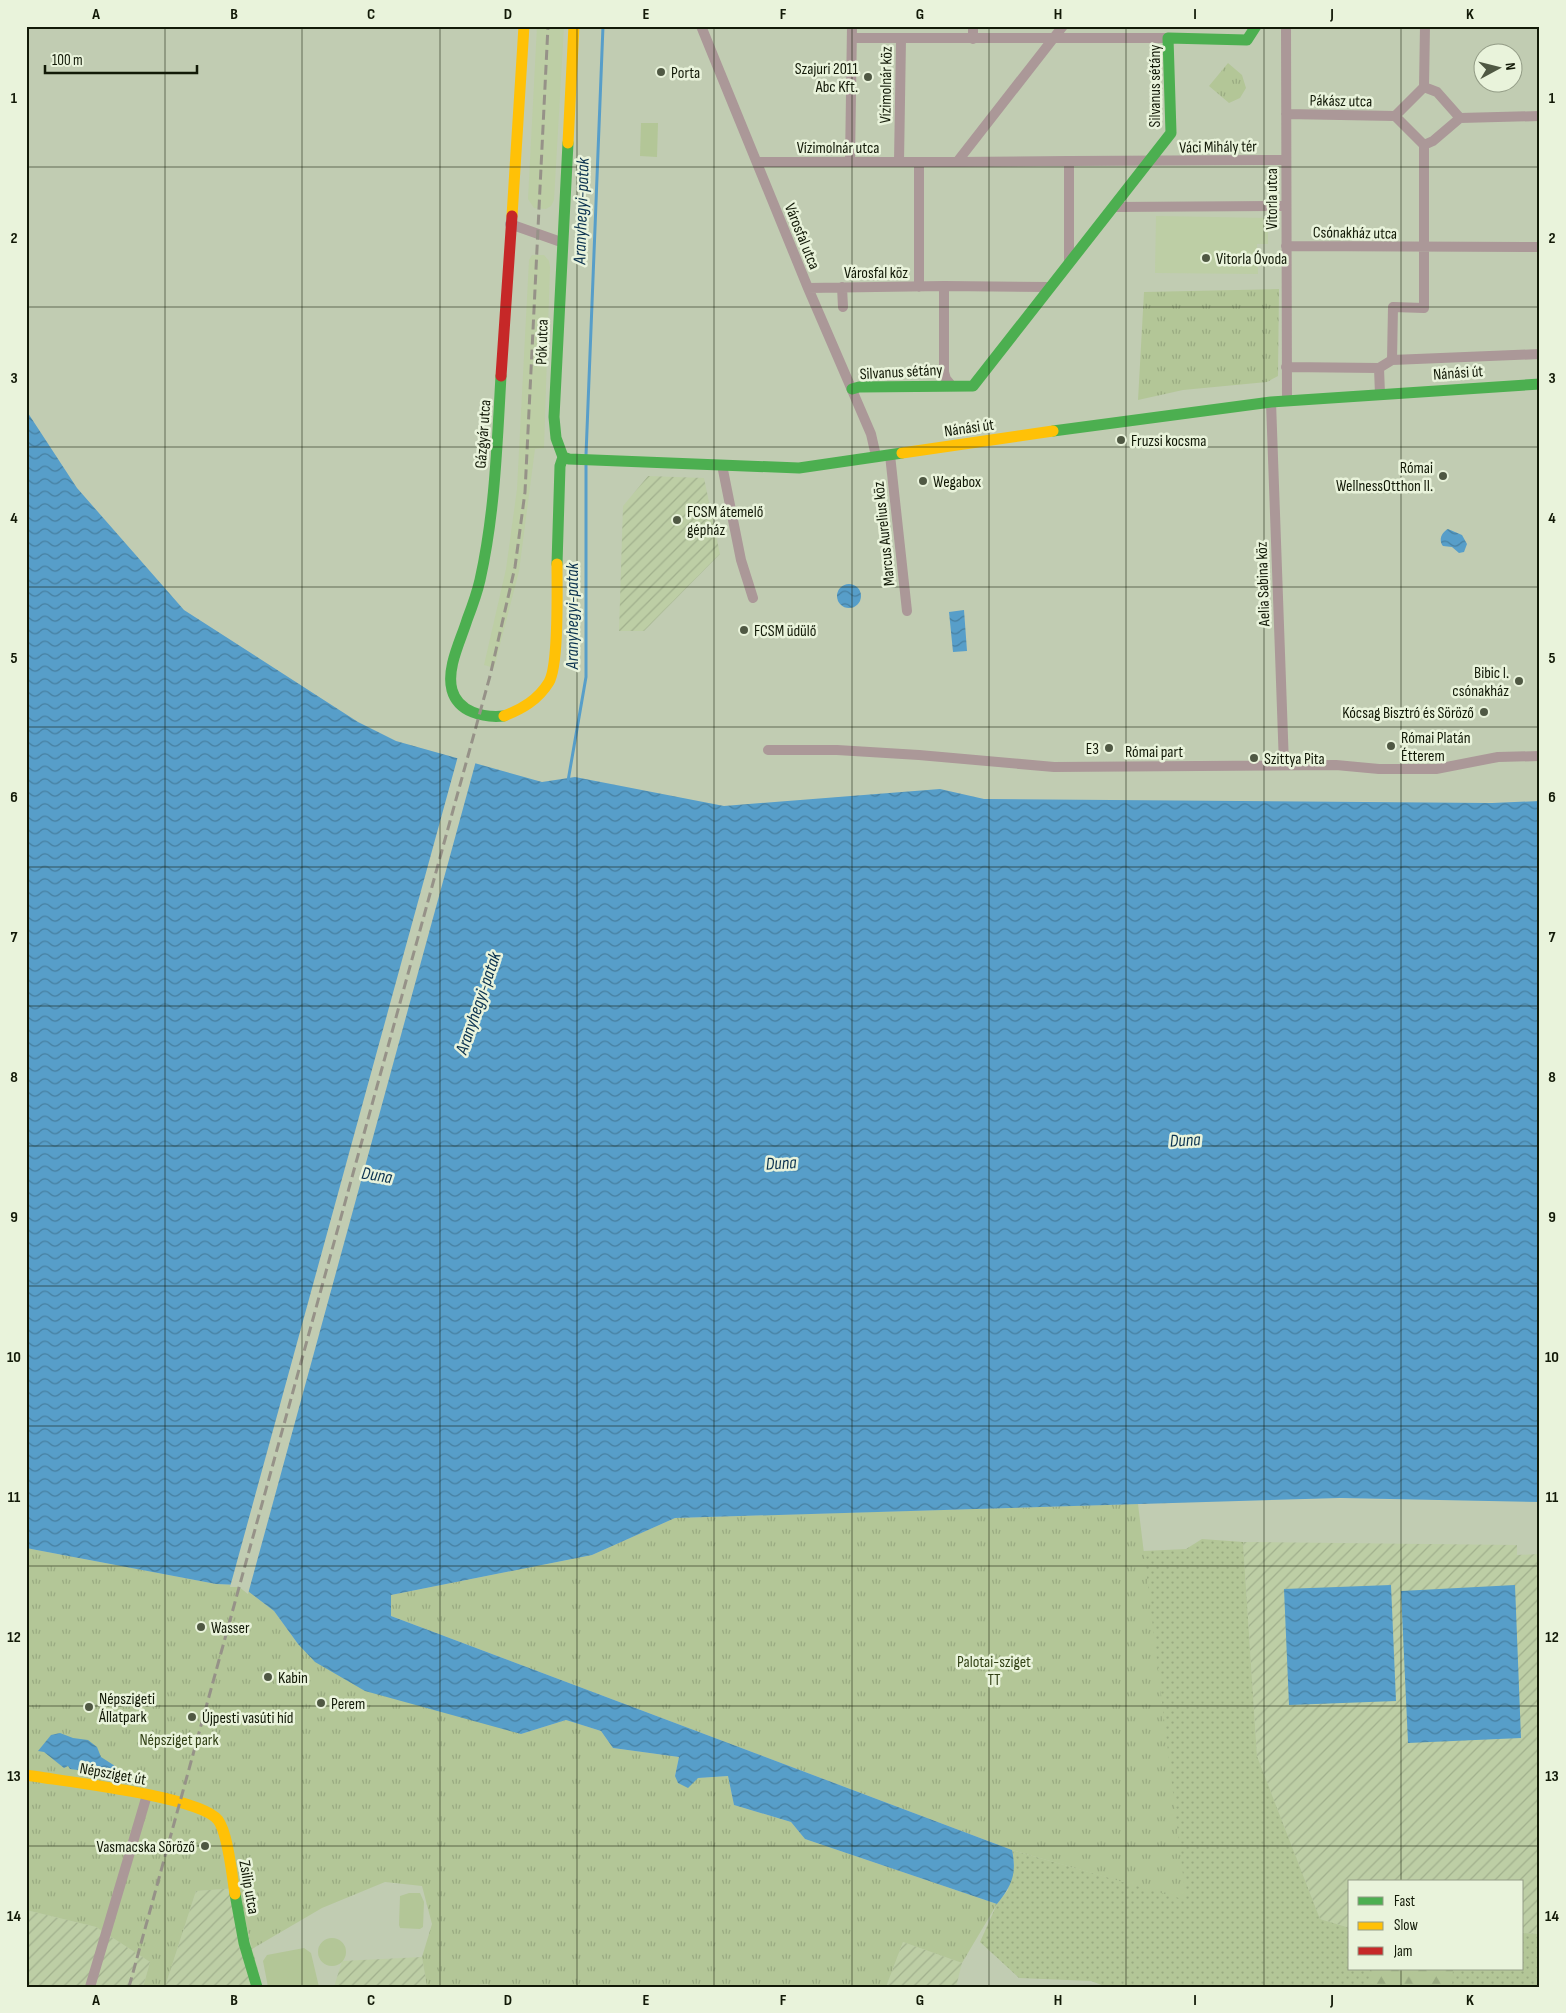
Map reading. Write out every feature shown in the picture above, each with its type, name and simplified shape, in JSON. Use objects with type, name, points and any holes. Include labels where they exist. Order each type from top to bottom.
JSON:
[{"type":"street","name":"Gázgyár utca","points":[[524,26],[493,502],[480,581],[452,668],[451,688],[455,700],[462,708],[486,717],[503,716],[517,711],[535,700],[550,681],[555,657]]},
{"type":"street","name":"Pók utca","points":[[555,657],[560,466],[566,458],[558,449],[554,436],[554,417],[574,26]]},
{"type":"street","name":"Városfal utca","points":[[701,26],[808,288],[871,434],[876,456]]},
{"type":"street","points":[[850,162],[852,26]]},
{"type":"street","points":[[973,26],[973,39]]},
{"type":"street","points":[[957,162],[1063,26]]},
{"type":"street","name":"Silvanus sétány","points":[[852,390],[859,387],[973,386],[1171,133],[1168,38],[1247,40],[1256,26]]},
{"type":"street","name":"Vitorla utca","points":[[1286,26],[1286,367],[1288,401]]},
{"type":"street","points":[[1425,26],[1424,87],[1437,92],[1460,118]]},
{"type":"street","name":"Vízimolnár köz","points":[[852,38],[1054,38]]},
{"type":"street","points":[[1054,38],[1168,38]]},
{"type":"street","name":"Vízimolnár köz","points":[[899,162],[901,39]]},
{"type":"street","name":"Pákász utca","points":[[1395,116],[1424,87]]},
{"type":"street","name":"Pákász utca","points":[[1286,114],[1395,116],[1424,145]]},
{"type":"street","points":[[1392,360],[1392,307],[1424,308],[1424,145],[1432,141],[1460,118],[1540,116]]},
{"type":"street","name":"Váci Mihály tér","points":[[1150,162],[1286,160]]},
{"type":"street","points":[[1069,262],[1069,161],[1150,162]]},
{"type":"street","name":"Vízimolnár utca","points":[[758,162],[1069,161]]},
{"type":"street","points":[[919,162],[919,287]]},
{"type":"street","points":[[1114,207],[1286,206]]},
{"type":"street","points":[[510,224],[562,242]]},
{"type":"street","name":"Csónakház utca","points":[[1286,246],[1540,247]]},
{"type":"street","points":[[944,286],[1050,287]]},
{"type":"street","name":"Silvanus sétány","points":[[944,286],[944,372],[951,385]]},
{"type":"street","name":"Városfal köz","points":[[808,288],[944,286]]},
{"type":"street","points":[[842,287],[843,307]]},
{"type":"street","name":"Nánási út","points":[[1379,368],[1392,360],[1540,354]]},
{"type":"street","points":[[1286,367],[1379,368],[1380,394]]},
{"type":"street","name":"Nánási út","points":[[566,458],[799,468],[1271,402],[1540,384]]},
{"type":"street","name":"Aelia Sabina köz","points":[[1271,402],[1284,765]]},
{"type":"street","name":"Marcus Aurelius köz","points":[[890,455],[907,611]]},
{"type":"street","points":[[722,465],[741,560],[753,598]]},
{"type":"street","name":"Római part","points":[[768,750],[837,750],[1054,767],[1336,765],[1379,769],[1436,769],[1498,757],[1540,756]]},
{"type":"street","name":"Népsziget út","points":[[26,1775],[166,1798],[194,1806]]},
{"type":"street","points":[[90,1987],[147,1796]]},
{"type":"street","name":"Zsilip utca","points":[[194,1806],[218,1820],[224,1832],[244,1942],[257,1987]]},
{"type":"shaded area","points":[[537,26],[564,26],[554,200],[551,206],[546,209],[534,208],[528,199]]},
{"type":"shaded area","name":"Vitorla Óvoda","points":[[1156,216],[1268,218],[1268,244],[1257,244],[1258,274],[1155,273]]},
{"type":"shaded area","points":[[532,255],[544,255],[549,261],[550,267],[544,448],[535,449],[519,571],[494,668],[484,665],[506,569],[517,489],[529,260]]},
{"type":"shaded area","points":[[648,476],[704,478],[720,554],[644,631],[619,631],[623,506]]},
{"type":"shaded area","points":[[1243,1542],[1517,1545],[1517,1555],[1540,1554],[1540,1934],[1524,1933],[1524,1880],[1348,1880],[1348,1927],[1320,1919],[1257,1756]]},
{"type":"shaded area","points":[[238,1888],[262,1987],[165,1987],[196,1891]]},
{"type":"shaded area","points":[[26,1910],[96,1927],[150,1962],[143,1987],[26,1987]]},
{"type":"shaded area","points":[[903,1942],[962,1963],[956,1987],[886,1987]]},
{"type":"shaded area","points":[[422,1957],[427,1987],[334,1987],[342,1961]]},
{"type":"shaded area","points":[[488,1984],[489,1987],[427,1987]]},
{"type":"green space","points":[[1228,63],[1242,75],[1246,88],[1240,98],[1229,103],[1209,86]]},
{"type":"green space","points":[[641,123],[658,123],[657,157],[640,156]]},
{"type":"green space","points":[[1279,289],[1278,376],[1267,382],[1183,390],[1138,400],[1144,292]]},
{"type":"green space","name":"Palotai-sziget TT","points":[[1138,1504],[1186,1900],[1012,1850],[391,1616],[391,1595],[592,1555],[675,1518]]},
{"type":"green space","points":[[1202,1539],[1243,1542],[1257,1756],[1320,1919],[1348,1927],[1348,1970],[1524,1970],[1524,1933],[1540,1934],[1540,1987],[1107,1987],[1091,1981],[1019,1978],[980,1942],[997,1904],[1008,1890],[1014,1863],[1012,1850],[1185,1899],[1143,1551],[1186,1549]]},
{"type":"green space","name":"Népsziget park","points":[[26,1548],[216,1584],[240,1585],[274,1611],[298,1644],[521,1734],[566,1720],[601,1731],[613,1748],[679,1757],[675,1776],[698,1778],[728,1776],[734,1805],[791,1822],[805,1839],[997,1904],[962,1963],[903,1942],[886,1987],[489,1987],[488,1984],[427,1987],[422,1957],[432,1924],[422,1886],[385,1882],[322,1908],[252,1949],[238,1888],[196,1891],[165,1987],[143,1987],[150,1962],[96,1927],[26,1910]]},
{"type":"green space","points":[[409,1893],[420,1893],[424,1902],[423,1927],[420,1929],[400,1928],[399,1925],[400,1896]]},
{"type":"green space","points":[[332,1938],[342,1942],[346,1952],[342,1962],[332,1966],[322,1962],[318,1952],[322,1942]]},
{"type":"green space","points":[[304,1948],[311,1953],[319,1987],[268,1987],[263,1961],[267,1955]]},
{"type":"green space","points":[[1370,1970],[1453,1970],[1452,1987],[1369,1987]]},
{"type":"water","name":"Duna","points":[[26,410],[77,488],[184,610],[358,722],[396,741],[542,782],[575,777],[724,806],[940,789],[984,799],[1492,803],[1540,801],[1540,1502],[1340,1498],[675,1518],[592,1555],[391,1595],[391,1616],[1012,1850],[1014,1866],[1012,1879],[997,1904],[805,1839],[791,1822],[734,1805],[728,1776],[698,1778],[688,1788],[678,1783],[675,1776],[679,1757],[613,1748],[601,1731],[566,1720],[521,1734],[365,1691],[315,1662],[298,1644],[274,1611],[240,1585],[216,1584],[26,1548]]},
{"type":"water","points":[[1448,529],[1462,535],[1467,544],[1464,552],[1459,553],[1452,547],[1443,546],[1441,536]]},
{"type":"water","points":[[849,584],[857,588],[861,596],[857,604],[849,608],[841,604],[837,596],[841,588]]},
{"type":"water","points":[[964,610],[967,651],[953,652],[949,612]]},
{"type":"water","points":[[1391,1585],[1396,1701],[1289,1705],[1284,1589]]},
{"type":"water","points":[[1515,1585],[1521,1738],[1408,1743],[1401,1591]]},
{"type":"water","points":[[60,1733],[73,1738],[88,1740],[97,1747],[101,1757],[115,1766],[115,1772],[100,1773],[70,1769],[68,1766],[64,1768],[44,1752],[38,1751],[51,1735]]},
{"type":"pier","name":"Újpesti vasúti híd","points":[[458,756],[476,761],[248,1594],[239,1587],[230,1587]]},
{"type":"waterway","name":"Aranyhegyi-patak","points":[[586,455],[603,26]]},
{"type":"waterway","name":"Aranyhegyi-patak","points":[[568,781],[586,677],[586,464]]},
{"type":"railway","points":[[129,1987],[490,676],[515,567],[525,492],[548,26]]},
{"type":"traffic: fast","points":[[852,389],[859,387],[973,386],[1171,133],[1168,38],[1247,40],[1256,26]]},
{"type":"traffic: fast","points":[[557,564],[560,466],[563,457],[556,438],[554,417],[568,143]]},
{"type":"traffic: fast","points":[[501,376],[495,478],[485,555],[476,595],[455,654],[451,681],[455,698],[472,712],[488,716],[504,716]]},
{"type":"traffic: fast","points":[[1053,431],[1271,402],[1540,384]]},
{"type":"traffic: fast","points":[[563,457],[569,459],[799,468],[902,453]]},
{"type":"traffic: fast","points":[[235,1894],[244,1943],[257,1987]]},
{"type":"traffic: slow","points":[[512,216],[524,26]]},
{"type":"traffic: slow","points":[[568,143],[574,26]]},
{"type":"traffic: slow","points":[[902,453],[1053,431]]},
{"type":"traffic: slow","points":[[504,716],[535,699],[549,682],[554,660],[557,626],[557,564]]},
{"type":"traffic: slow","points":[[26,1775],[128,1791],[158,1797],[206,1811],[218,1820],[221,1826],[229,1855],[235,1894]]},
{"type":"traffic: jam","points":[[501,376],[512,216]]},
{"type":"place","name":"Porta","points":[[661,72]]},
{"type":"place","name":"Szajuri 2011 Abc Kft.","points":[[868,77]]},
{"type":"place","name":"Vitorla Óvoda","points":[[1206,258]]},
{"type":"place","name":"Fruzsi kocsma","points":[[1121,440]]},
{"type":"place","name":"Római WellnessOtthon II.","points":[[1443,476]]},
{"type":"place","name":"Wegabox","points":[[923,481]]},
{"type":"place","name":"FCSM átemelő gépház","points":[[677,520]]},
{"type":"place","name":"FCSM üdülő","points":[[744,630]]},
{"type":"place","name":"Bibic I. csónakház","points":[[1519,681]]},
{"type":"place","name":"Kócsag Bisztró és Söröző","points":[[1484,712]]},
{"type":"place","name":"Római Platán Étterem","points":[[1391,746]]},
{"type":"place","name":"E3","points":[[1109,748]]},
{"type":"place","name":"Szittya Pita","points":[[1254,758]]},
{"type":"place","name":"Wasser","points":[[201,1627]]},
{"type":"place","name":"Kabin","points":[[268,1677]]},
{"type":"place","name":"Perem","points":[[321,1703]]},
{"type":"place","name":"Népszigeti Állatpark","points":[[89,1707]]},
{"type":"place","name":"Újpesti vasúti híd","points":[[192,1717]]},
{"type":"place","name":"Vasmacska Söröző","points":[[205,1846]]}]
